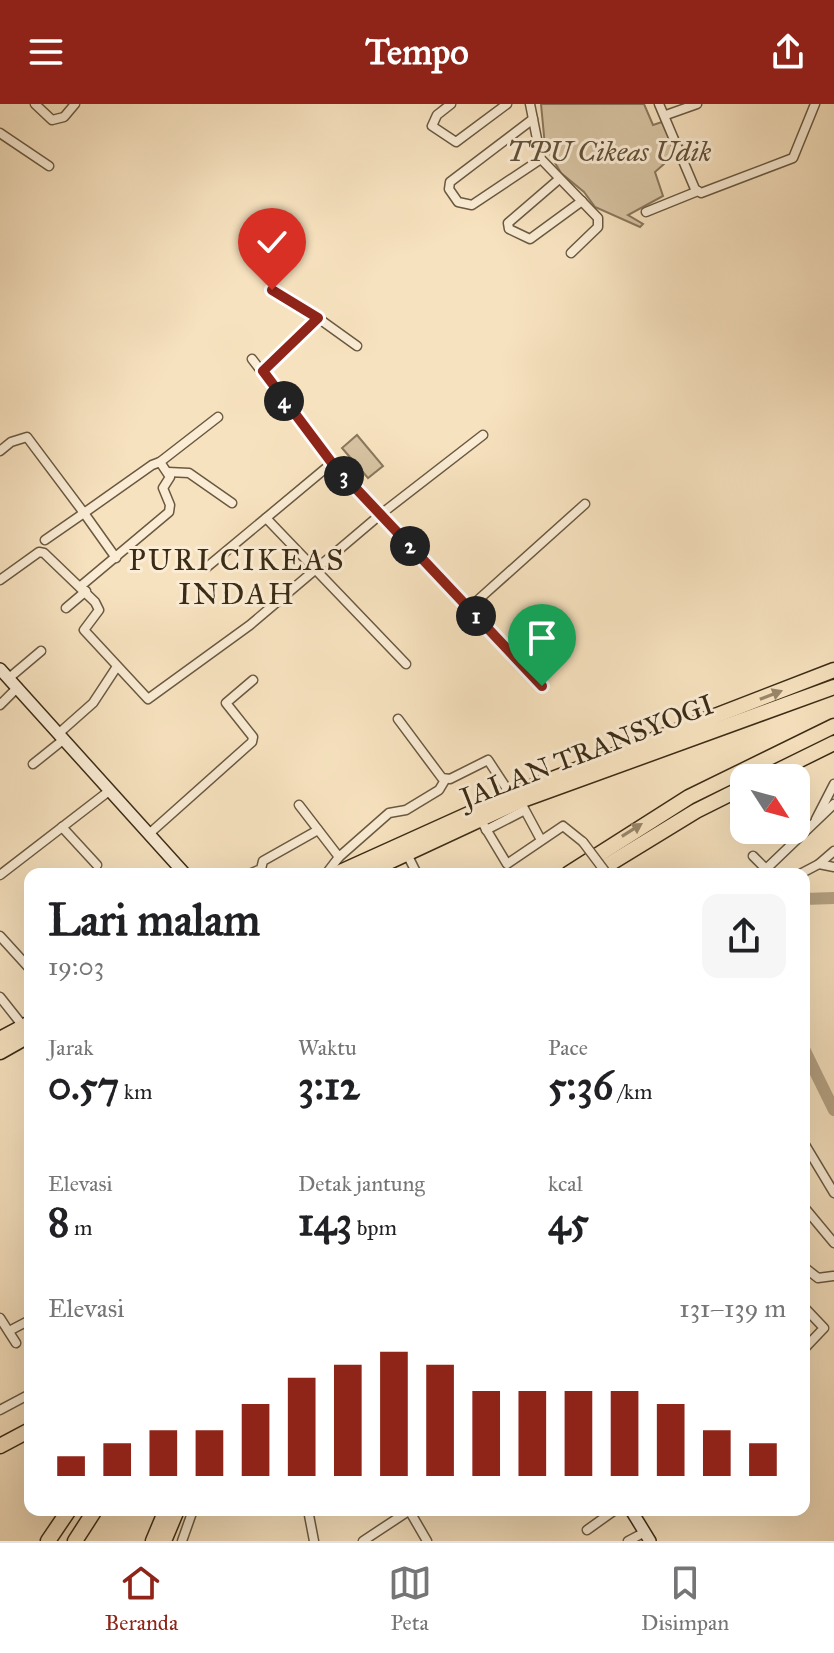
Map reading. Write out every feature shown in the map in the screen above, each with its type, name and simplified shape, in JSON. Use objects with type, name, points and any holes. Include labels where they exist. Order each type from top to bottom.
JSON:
[{"type":"highway","name":"JALAN TRANSYOGI","points":[[376,868],[407,854],[430,836],[483,825],[518,803],[834,670]]},
{"type":"highway","name":"JALAN TRANSYOGI","points":[[351,868],[834,687]]},
{"type":"highway","points":[[577,868],[665,811],[834,726]]},
{"type":"highway","points":[[791,764],[834,743]]},
{"type":"highway","points":[[603,868],[684,818],[730,794]]},
{"type":"highway","points":[[0,1039],[24,1030]]},
{"type":"highway","points":[[0,1052],[24,1031]]},
{"type":"highway","points":[[0,1436],[24,1423]]},
{"type":"highway","points":[[0,1446],[24,1433]]},
{"type":"highway","points":[[48,1541],[67,1516]]},
{"type":"highway","points":[[56,1541],[69,1516]]},
{"type":"highway","points":[[75,1541],[91,1516]]},
{"type":"highway","points":[[153,1541],[163,1516]]},
{"type":"highway","points":[[164,1541],[174,1516]]},
{"type":"main road","points":[[9,678],[180,868]]},
{"type":"main road","points":[[635,1516],[648,1537]]},
{"type":"street","points":[[35,104],[52,120],[64,117],[74,105]]},
{"type":"street","points":[[451,104],[437,115],[432,126],[447,138],[463,141],[507,104]]},
{"type":"street","points":[[530,104],[541,159],[598,218],[598,227],[571,253]]},
{"type":"street","points":[[659,104],[698,191]]},
{"type":"street","points":[[666,115],[697,104]]},
{"type":"street","points":[[646,212],[793,158],[815,104]]},
{"type":"street","points":[[533,119],[450,182],[449,189],[458,202],[465,205],[479,202],[541,159]]},
{"type":"street","points":[[0,133],[49,166]]},
{"type":"street","points":[[558,180],[508,223],[519,237],[530,239],[582,201]]},
{"type":"street","points":[[272,290],[357,346]]},
{"type":"street","points":[[263,371],[318,318]]},
{"type":"street","points":[[252,359],[332,463],[542,686]]},
{"type":"street","points":[[45,540],[160,462],[218,417]]},
{"type":"street","points":[[0,580],[41,551],[84,588],[99,610],[83,629],[144,697],[150,698],[185,669],[250,625],[381,514],[483,435]]},
{"type":"street","points":[[0,451],[11,442],[27,437],[116,558]]},
{"type":"street","points":[[66,608],[116,558],[169,512],[170,505],[163,488],[170,477],[160,462]]},
{"type":"street","points":[[207,567],[332,463]]},
{"type":"street","points":[[168,472],[189,473],[232,503]]},
{"type":"street","points":[[469,608],[585,504]]},
{"type":"street","points":[[266,518],[406,664]]},
{"type":"street","points":[[0,705],[9,678],[41,651]]},
{"type":"street","points":[[33,764],[93,703],[116,668]]},
{"type":"street","points":[[150,833],[252,742],[253,737],[226,703],[253,680]]},
{"type":"street","points":[[398,719],[445,780]]},
{"type":"street","points":[[331,868],[389,813],[406,810],[439,790],[445,780],[488,760],[541,840]]},
{"type":"street","points":[[812,825],[834,784]]},
{"type":"street","points":[[0,875],[109,791]]},
{"type":"street","points":[[772,868],[834,804]]},
{"type":"street","points":[[299,805],[339,857]]},
{"type":"street","points":[[483,825],[507,864],[563,826],[583,842],[602,868]]},
{"type":"street","points":[[62,827],[97,865]]},
{"type":"street","points":[[261,868],[263,861],[318,830]]},
{"type":"street","points":[[810,869],[834,851]]},
{"type":"street","points":[[407,854],[414,868]]},
{"type":"street","points":[[753,856],[764,868]]},
{"type":"street","points":[[819,864],[834,867]]},
{"type":"street","points":[[2,941],[24,963]]},
{"type":"street","points":[[0,997],[24,1024]]},
{"type":"street","points":[[810,1156],[834,1193]]},
{"type":"street","points":[[810,1214],[834,1243]]},
{"type":"street","points":[[810,1272],[818,1278],[834,1277]]},
{"type":"street","points":[[810,1313],[824,1328],[810,1343]]},
{"type":"street","points":[[0,1318],[16,1343]]},
{"type":"street","points":[[9,1331],[24,1323]]},
{"type":"street","points":[[0,1410],[24,1397]]},
{"type":"street","points":[[0,1403],[17,1401]]},
{"type":"street","points":[[182,1541],[191,1516]]},
{"type":"street","points":[[309,1516],[314,1541]]},
{"type":"street","points":[[363,1541],[401,1516]]},
{"type":"street","points":[[413,1516],[427,1541]]},
{"type":"street","points":[[587,1530],[607,1516]]},
{"type":"street","points":[[628,1541],[648,1537]]},
{"type":"green space","name":"TPU Cikeas Udik","points":[[541,104],[644,104],[653,125],[668,120],[683,147],[655,172],[663,196],[628,215],[643,224],[640,227],[595,207],[584,192],[561,173],[545,146]]},
{"type":"green space","points":[[357,435],[383,466],[368,478],[342,448]]},
{"type":"waterway","points":[[810,899],[834,898]]},
{"type":"waterway","points":[[810,1061],[834,1110]]},
{"type":"district","name":"PURI CIKEAS INDAH","points":[[237,577]]},
{"type":"route","points":[[272,290],[318,318],[263,371],[332,463],[542,686]]}]
